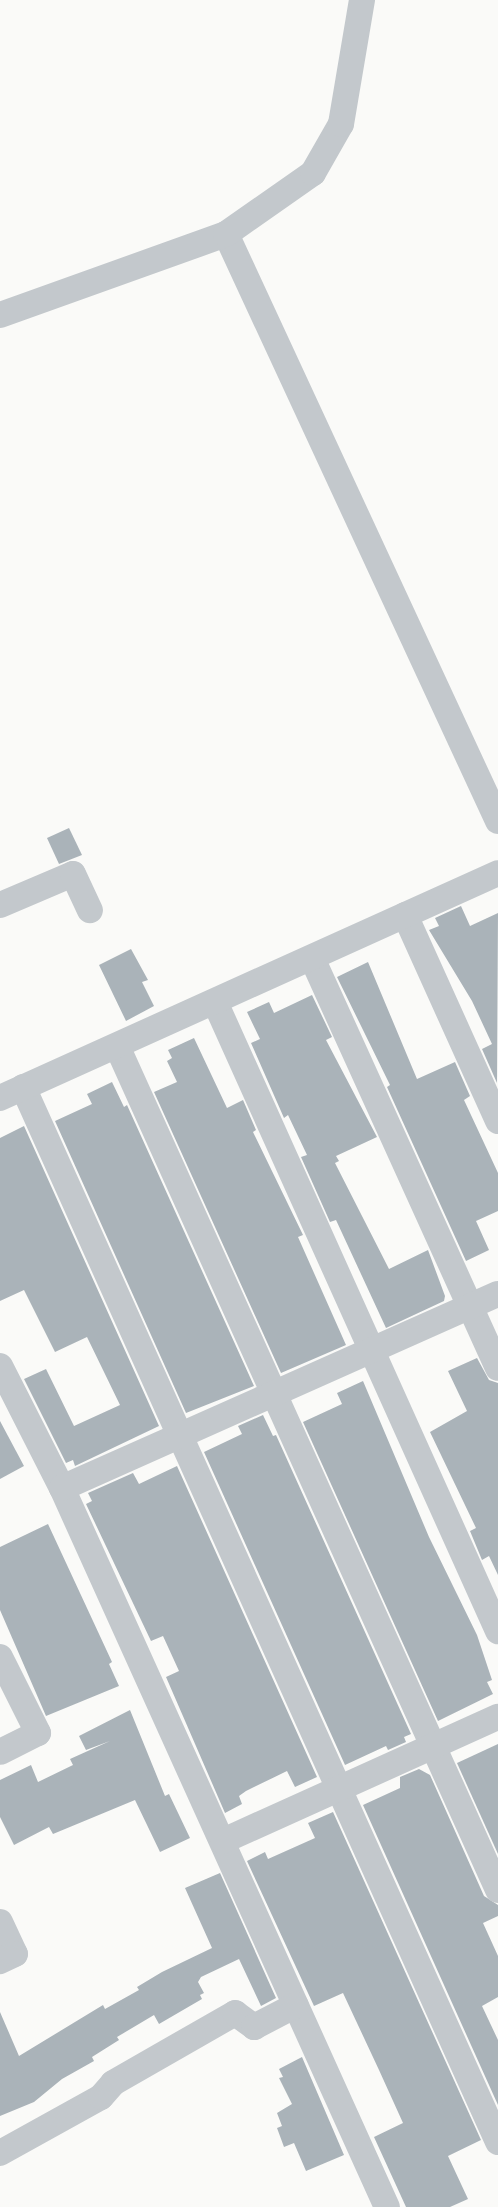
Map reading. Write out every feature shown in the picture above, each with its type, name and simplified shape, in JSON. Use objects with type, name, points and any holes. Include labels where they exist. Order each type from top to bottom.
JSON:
[{"type":"street","points":[[0,315],[226,234],[313,174],[341,124],[362,0]]},
{"type":"street","points":[[226,234],[498,821]]},
{"type":"street","points":[[498,873],[11,1092],[180,1436],[498,2142]]},
{"type":"street","points":[[0,905],[73,874],[90,910]]},
{"type":"street","points":[[405,915],[498,1121]]},
{"type":"street","points":[[312,958],[498,1368]]},
{"type":"street","points":[[215,1002],[498,1631]]},
{"type":"street","points":[[117,1046],[498,1890]]},
{"type":"street","points":[[62,1488],[498,1294]]},
{"type":"street","points":[[0,1366],[62,1488],[387,2207]]},
{"type":"street","points":[[0,1657],[38,1733],[0,1752]]},
{"type":"street","points":[[223,1841],[498,1717]]},
{"type":"street","points":[[0,1922],[15,1954],[0,1961]]},
{"type":"street","points":[[0,2153],[101,2097],[113,2083],[235,2013],[254,2027],[296,2005]]},
{"type":"building","points":[[69,828],[82,855],[59,864],[47,838]]},
{"type":"building","points":[[461,906],[470,926],[498,913],[497,1083],[482,1049],[492,1044],[472,1001],[429,930],[439,926],[435,918]]},
{"type":"building","points":[[131,949],[148,980],[142,982],[154,1006],[126,1021],[99,965]]},
{"type":"building","points":[[368,962],[417,1079],[455,1062],[470,1096],[464,1100],[498,1173],[498,1211],[476,1221],[489,1250],[466,1261],[387,1087],[390,1085],[337,977]]},
{"type":"building","points":[[312,995],[332,1037],[326,1040],[377,1137],[336,1156],[339,1161],[335,1163],[389,1269],[428,1250],[445,1296],[444,1301],[386,1328],[336,1220],[330,1222],[301,1157],[307,1155],[288,1115],[284,1118],[251,1043],[260,1039],[247,1012],[269,1002],[274,1013]]},
{"type":"building","points":[[194,1038],[227,1108],[243,1100],[256,1130],[253,1132],[303,1235],[298,1237],[346,1345],[281,1373],[154,1092],[177,1082],[167,1061],[172,1058],[168,1050]]},
{"type":"building","points":[[112,1082],[124,1107],[127,1105],[254,1386],[186,1413],[55,1121],[92,1104],[87,1094]]},
{"type":"building","points":[[24,1126],[159,1426],[75,1466],[73,1460],[66,1463],[24,1379],[46,1369],[74,1426],[120,1405],[87,1337],[55,1352],[24,1290],[0,1301],[0,1138]]},
{"type":"building","points":[[477,1358],[489,1380],[498,1383],[498,1575],[489,1556],[482,1560],[470,1531],[476,1528],[430,1432],[467,1411],[448,1371]]},
{"type":"building","points":[[363,1381],[429,1537],[477,1635],[492,1680],[487,1682],[493,1694],[438,1721],[303,1422],[342,1404],[337,1393]]},
{"type":"building","points":[[263,1415],[273,1436],[276,1435],[411,1734],[404,1737],[406,1742],[388,1750],[386,1746],[345,1765],[204,1452],[242,1434],[238,1426]]},
{"type":"building","points":[[0,1421],[24,1466],[0,1479]]},
{"type":"building","points":[[177,1466],[317,1777],[295,1787],[287,1771],[246,1791],[239,1796],[242,1804],[225,1813],[166,1677],[179,1671],[163,1636],[151,1641],[86,1504],[92,1501],[88,1493],[133,1473],[139,1484]]},
{"type":"building","points":[[48,1524],[112,1662],[109,1664],[119,1686],[46,1716],[0,1610],[0,1547]]},
{"type":"building","points":[[130,1710],[165,1796],[169,1794],[190,1838],[160,1852],[135,1800],[53,1834],[49,1827],[14,1845],[0,1817],[0,1780],[31,1765],[38,1782],[73,1765],[70,1759],[110,1741],[86,1750],[79,1736]]},
{"type":"building","points":[[498,1744],[498,1854],[457,1763]]},
{"type":"building","points":[[419,1769],[430,1775],[484,1896],[498,1905],[498,1916],[483,1923],[498,1956],[498,1997],[482,2006],[498,2040],[498,2105],[363,1805],[400,1788],[400,1777]]},
{"type":"building","points":[[333,1812],[481,2140],[448,2156],[468,2199],[450,2207],[406,2207],[374,2137],[403,2123],[379,2070],[343,1993],[314,2006],[247,1861],[265,1852],[268,1859],[315,1838],[308,1823]]},
{"type":"building","points":[[220,1873],[276,1998],[261,2006],[239,1959],[201,1977],[198,1982],[204,1993],[200,1995],[202,1999],[159,2024],[154,2015],[117,2037],[119,2040],[92,2057],[94,2061],[62,2079],[34,2102],[0,2116],[0,2012],[19,2056],[103,2005],[105,2009],[139,1990],[137,1987],[162,1972],[212,1948],[185,1888]]},
{"type":"building","points":[[302,2057],[344,2155],[306,2171],[294,2143],[284,2147],[277,2128],[282,2126],[277,2113],[292,2104],[279,2078],[283,2077],[279,2069]]}]
